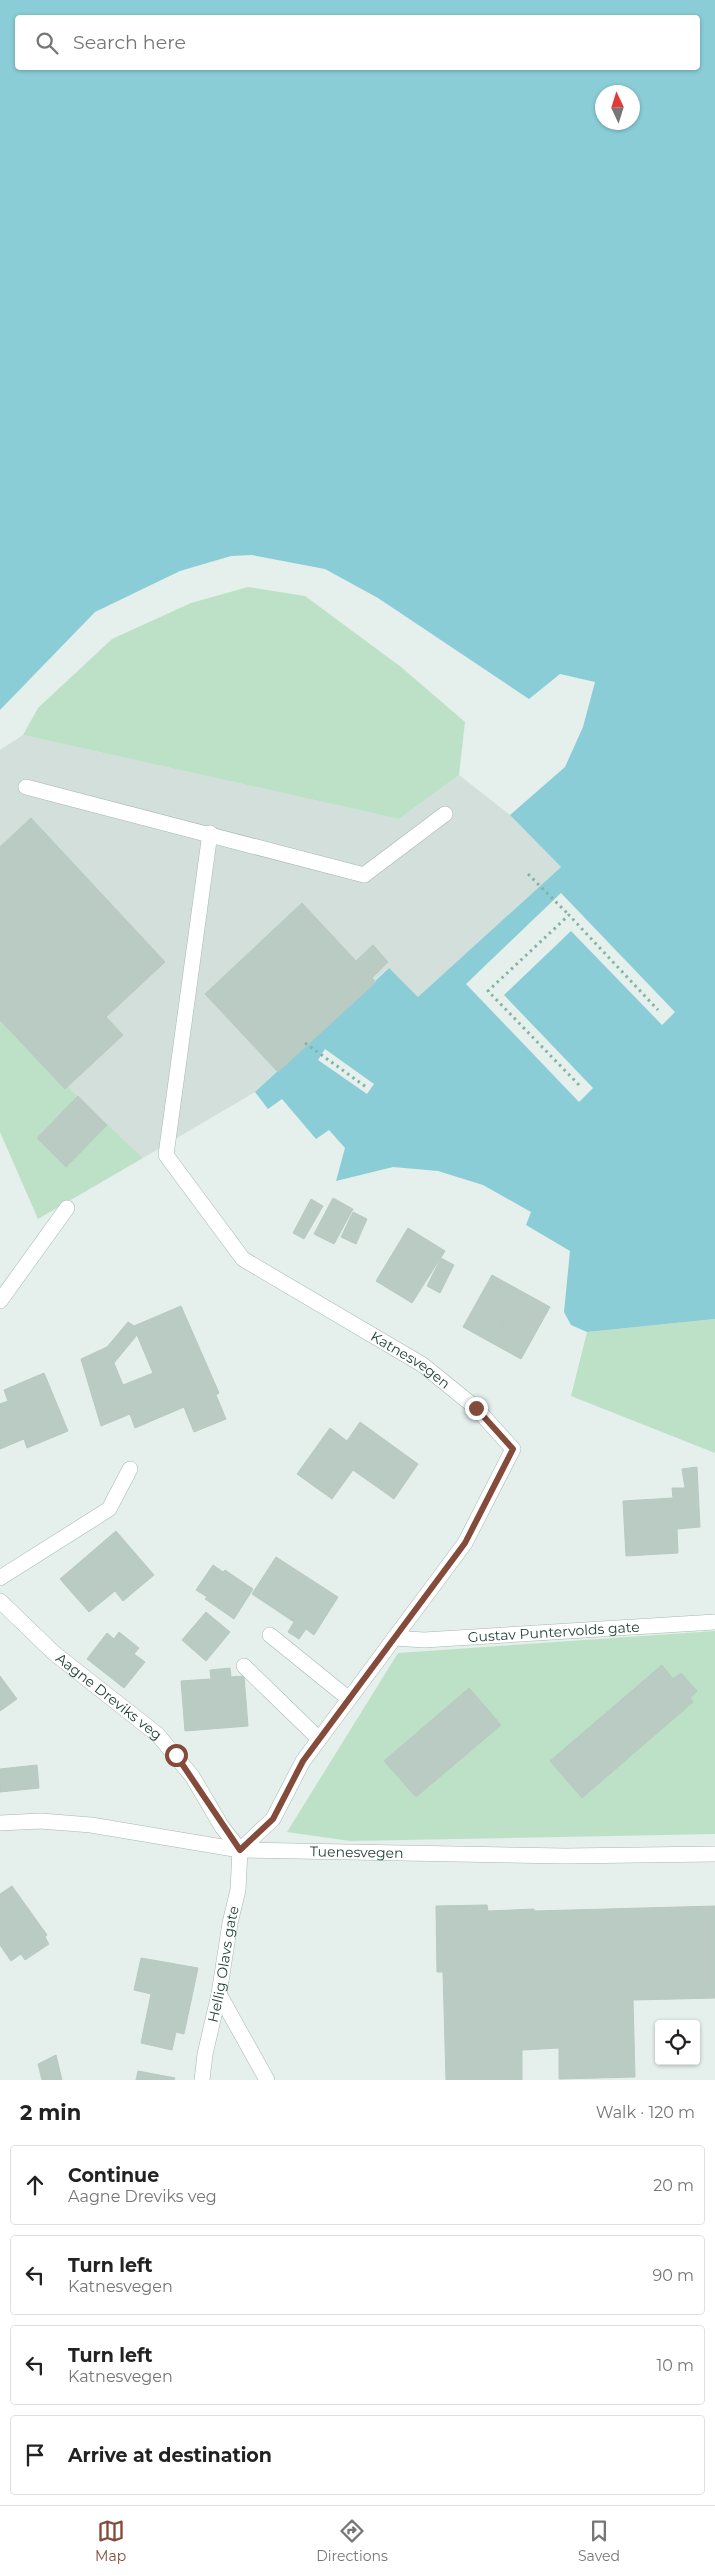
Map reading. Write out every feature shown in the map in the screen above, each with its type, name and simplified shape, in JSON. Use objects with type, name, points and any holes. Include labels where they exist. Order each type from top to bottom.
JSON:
[{"type":"street","points":[[26,787],[364,875],[445,814]]},
{"type":"street","name":"Katnesvegen","points":[[210,834],[166,1154],[243,1259],[423,1365],[476,1408],[513,1449],[465,1543],[303,1761],[273,1819],[240,1850]]},
{"type":"street","points":[[0,1301],[67,1208]]},
{"type":"street","points":[[0,1578],[109,1509],[130,1468]]},
{"type":"street","name":"Aagne Dreviks veg","points":[[1,1603],[54,1653],[158,1735],[186,1769],[222,1827],[240,1850]]},
{"type":"street","name":"Gustav Puntervolds gate","points":[[394,1638],[444,1639],[715,1622]]},
{"type":"street","points":[[270,1635],[349,1699]]},
{"type":"street","points":[[244,1666],[319,1739]]},
{"type":"street","name":"Tuenesvegen","points":[[0,1823],[41,1821],[91,1825],[240,1850],[565,1856],[715,1854]]},
{"type":"street","name":"Hellig Olavs gate","points":[[202,2080],[205,2054],[219,1994],[230,1923],[238,1890],[240,1850]]},
{"type":"street","points":[[219,1994],[267,2080]]},
{"type":"path","points":[[528,874],[658,1010]]},
{"type":"path","points":[[569,915],[488,991],[579,1085]]},
{"type":"path","points":[[305,1042],[366,1087]]},
{"type":"shaded area","points":[[23,735],[399,819],[459,775],[510,815],[561,867],[418,997],[388,968],[255,1092],[143,1158],[67,1086],[0,1016],[0,750]]},
{"type":"green space","points":[[248,587],[305,596],[401,667],[465,722],[459,775],[399,819],[23,735],[38,708],[112,639],[191,603]]},
{"type":"green space","points":[[0,1016],[67,1086],[143,1158],[38,1219],[0,1132]]},
{"type":"green space","points":[[715,1319],[715,1453],[571,1396],[587,1332]]},
{"type":"green space","points":[[715,1631],[715,1834],[350,1841],[287,1832],[398,1653]]},
{"type":"water","points":[[0,0],[715,0],[715,1319],[587,1332],[571,1325],[564,1312],[570,1251],[526,1225],[531,1212],[483,1185],[438,1171],[393,1167],[336,1181],[345,1148],[329,1130],[316,1139],[282,1099],[268,1109],[255,1092],[389,968],[418,997],[561,867],[510,815],[565,767],[583,727],[595,682],[560,674],[529,699],[378,598],[325,569],[252,555],[231,556],[180,571],[95,612],[0,710]]},
{"type":"pier","points":[[561,893],[675,1012],[662,1025],[571,931],[504,995],[593,1088],[579,1102],[466,984]]},
{"type":"pier","points":[[325,1049],[374,1084],[367,1094],[318,1060]]},
{"type":"building","points":[[31,818],[165,962],[106,1017],[123,1035],[65,1089],[0,1020],[0,847]]},
{"type":"building","points":[[302,903],[356,961],[373,945],[388,962],[372,978],[376,982],[278,1072],[205,994]]},
{"type":"building","points":[[78,1096],[107,1125],[66,1167],[37,1138]]},
{"type":"building","points":[[333,1198],[353,1209],[334,1244],[314,1234]]},
{"type":"building","points":[[311,1199],[323,1206],[304,1239],[293,1233]]},
{"type":"building","points":[[353,1212],[367,1219],[356,1244],[341,1237]]},
{"type":"building","points":[[408,1228],[445,1251],[412,1303],[376,1281]]},
{"type":"building","points":[[441,1258],[454,1265],[440,1293],[427,1286]]},
{"type":"building","points":[[492,1275],[521,1291],[492,1343],[463,1327]]},
{"type":"building","points":[[521,1291],[550,1307],[521,1359],[492,1343]]},
{"type":"building","points":[[181,1306],[219,1393],[216,1395],[226,1419],[194,1432],[184,1407],[135,1428],[130,1414],[101,1426],[81,1359],[107,1347],[128,1322],[134,1326]],"holes":[[[137,1335],[153,1373],[123,1385],[114,1363]]]},
{"type":"building","points":[[44,1373],[68,1431],[27,1448],[24,1439],[0,1449],[0,1404],[8,1401],[4,1390]]},
{"type":"building","points":[[360,1422],[418,1464],[394,1499],[353,1470],[332,1499],[297,1474],[330,1428],[347,1441]]},
{"type":"building","points":[[697,1467],[700,1527],[677,1529],[678,1553],[626,1556],[623,1501],[673,1498],[672,1488],[685,1488],[682,1469]]},
{"type":"building","points":[[116,1531],[154,1575],[123,1601],[115,1591],[89,1612],[60,1579]]},
{"type":"building","points":[[276,1557],[338,1597],[314,1635],[306,1629],[299,1639],[288,1632],[294,1622],[252,1594]]},
{"type":"building","points":[[213,1565],[223,1572],[225,1570],[253,1589],[234,1619],[205,1599],[207,1597],[196,1590]]},
{"type":"building","points":[[206,1612],[230,1632],[206,1661],[182,1640]]},
{"type":"building","points":[[119,1632],[139,1648],[134,1654],[145,1662],[124,1688],[87,1659],[107,1633],[114,1639]]},
{"type":"building","points":[[662,1665],[673,1679],[681,1673],[697,1691],[690,1698],[693,1702],[582,1798],[550,1761]]},
{"type":"building","points":[[230,1668],[231,1677],[244,1676],[248,1726],[185,1731],[181,1681],[211,1679],[210,1670]]},
{"type":"building","points":[[0,1676],[17,1699],[0,1711]]},
{"type":"building","points":[[469,1688],[501,1725],[416,1797],[384,1761]]},
{"type":"building","points":[[37,1765],[39,1788],[0,1792],[0,1769]]},
{"type":"building","points":[[12,1886],[47,1935],[45,1937],[49,1944],[25,1960],[21,1954],[11,1961],[0,1945],[0,1894]]},
{"type":"building","points":[[487,1905],[488,1911],[715,1906],[715,1998],[633,2000],[635,2077],[559,2079],[559,2048],[522,2050],[522,2080],[446,2080],[443,1972],[437,1972],[436,1906]]},
{"type":"building","points":[[141,1958],[198,1968],[184,2034],[176,2032],[172,2050],[141,2043],[151,1994],[134,1990]]},
{"type":"building","points":[[56,2055],[62,2080],[42,2080],[38,2064]]},
{"type":"building","points":[[138,2071],[175,2078],[174,2080],[136,2080]]},
{"type":"route","points":[[176,1755],[192,1776],[222,1827],[240,1850],[273,1819],[303,1761],[465,1543],[513,1449],[476,1408]]}]
